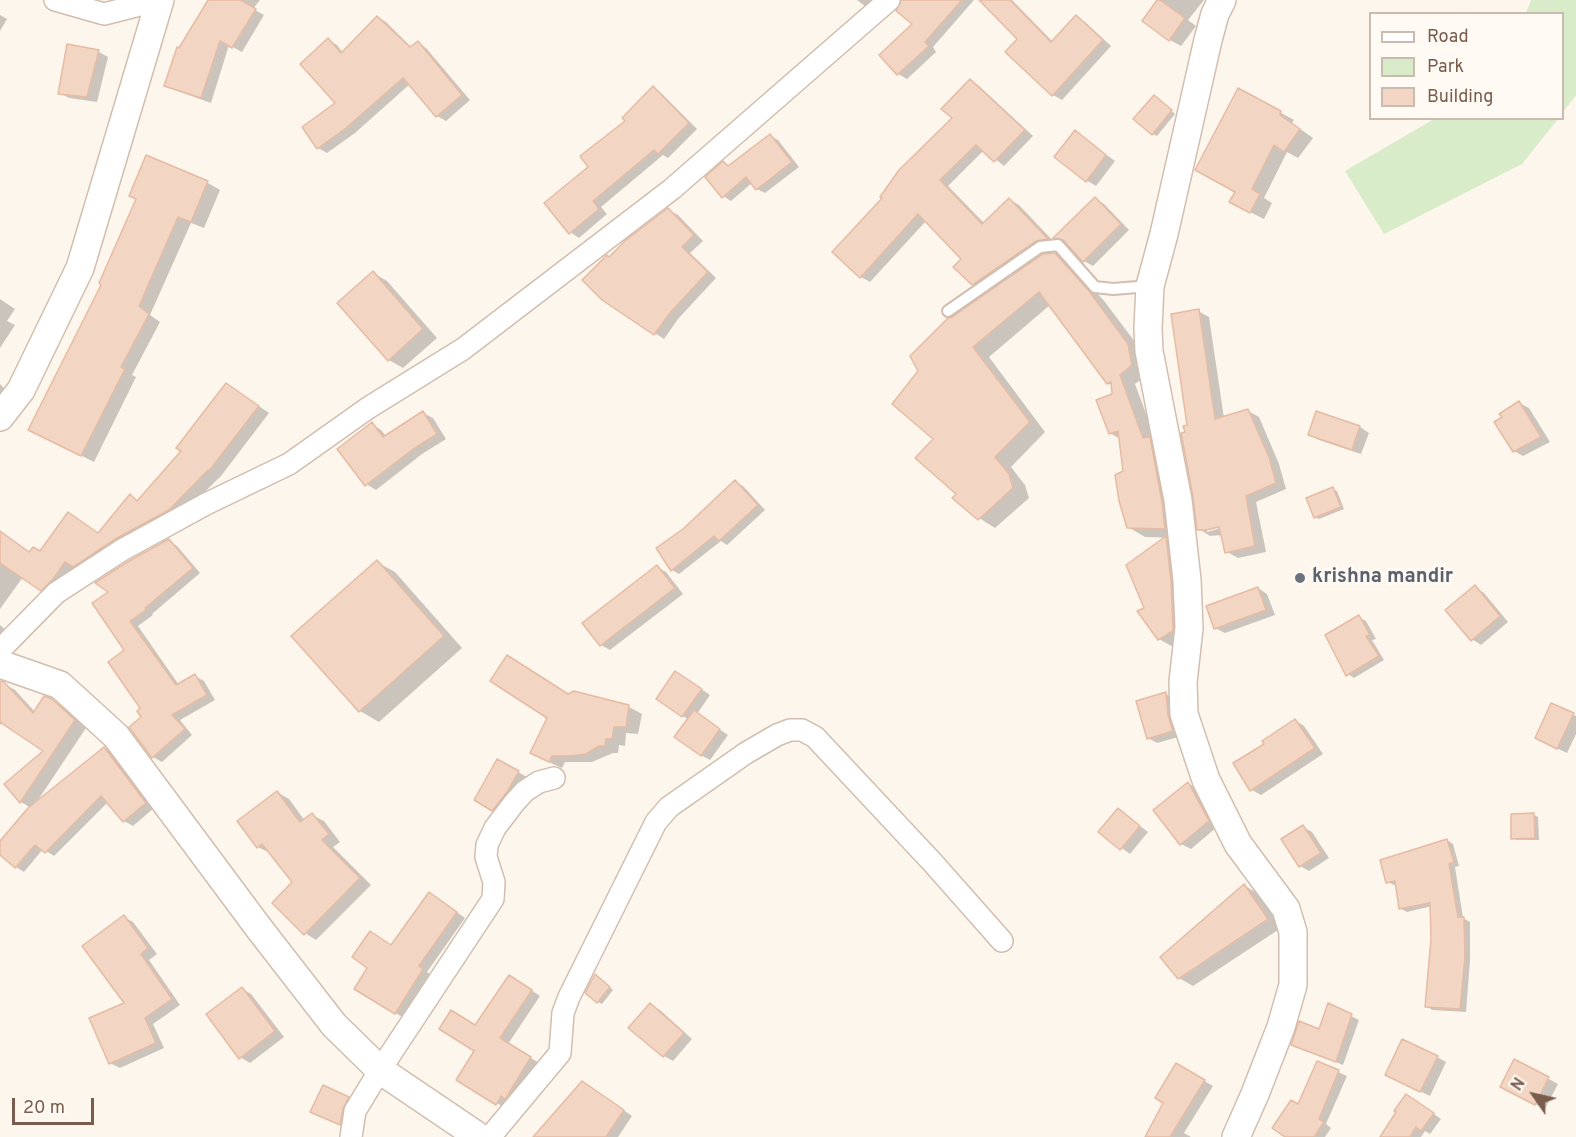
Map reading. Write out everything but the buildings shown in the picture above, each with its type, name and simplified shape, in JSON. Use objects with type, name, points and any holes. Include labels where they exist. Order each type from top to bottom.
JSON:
[{"type":"street","points":[[55,0],[104,14],[160,0]]},
{"type":"street","points":[[0,417],[21,390],[80,268],[160,0]]},
{"type":"street","points":[[0,650],[56,593],[122,550],[206,504],[289,464],[368,408],[463,349],[672,189],[888,0]]},
{"type":"street","points":[[1222,0],[1215,14],[1208,40],[1150,286],[1149,351],[1178,500],[1187,580],[1189,628],[1183,682],[1184,714],[1211,791],[1238,844],[1286,909],[1293,932],[1293,985],[1281,1027],[1236,1137]]},
{"type":"street","points":[[0,664],[60,685],[116,736],[334,1025],[380,1070],[479,1137]]},
{"type":"street","points":[[490,1137],[560,1053],[563,1012],[569,997],[656,822],[669,807],[746,753],[790,730],[802,730],[815,737],[933,863],[1002,941]]},
{"type":"street","points":[[351,1137],[355,1111],[493,899],[494,882],[486,857],[487,845],[495,828],[513,802],[525,791],[554,778]]},
{"type":"lane","points":[[948,311],[1040,247],[1058,245],[1095,286],[1113,289],[1150,286]]},
{"type":"green space","points":[[1531,0],[1576,0],[1576,95],[1564,111],[1564,12],[1526,12]]},
{"type":"green space","points":[[1432,120],[1557,120],[1522,164],[1384,234],[1345,171]]},
{"type":"place","name":"krishna mandir","points":[[1300,578]]}]
